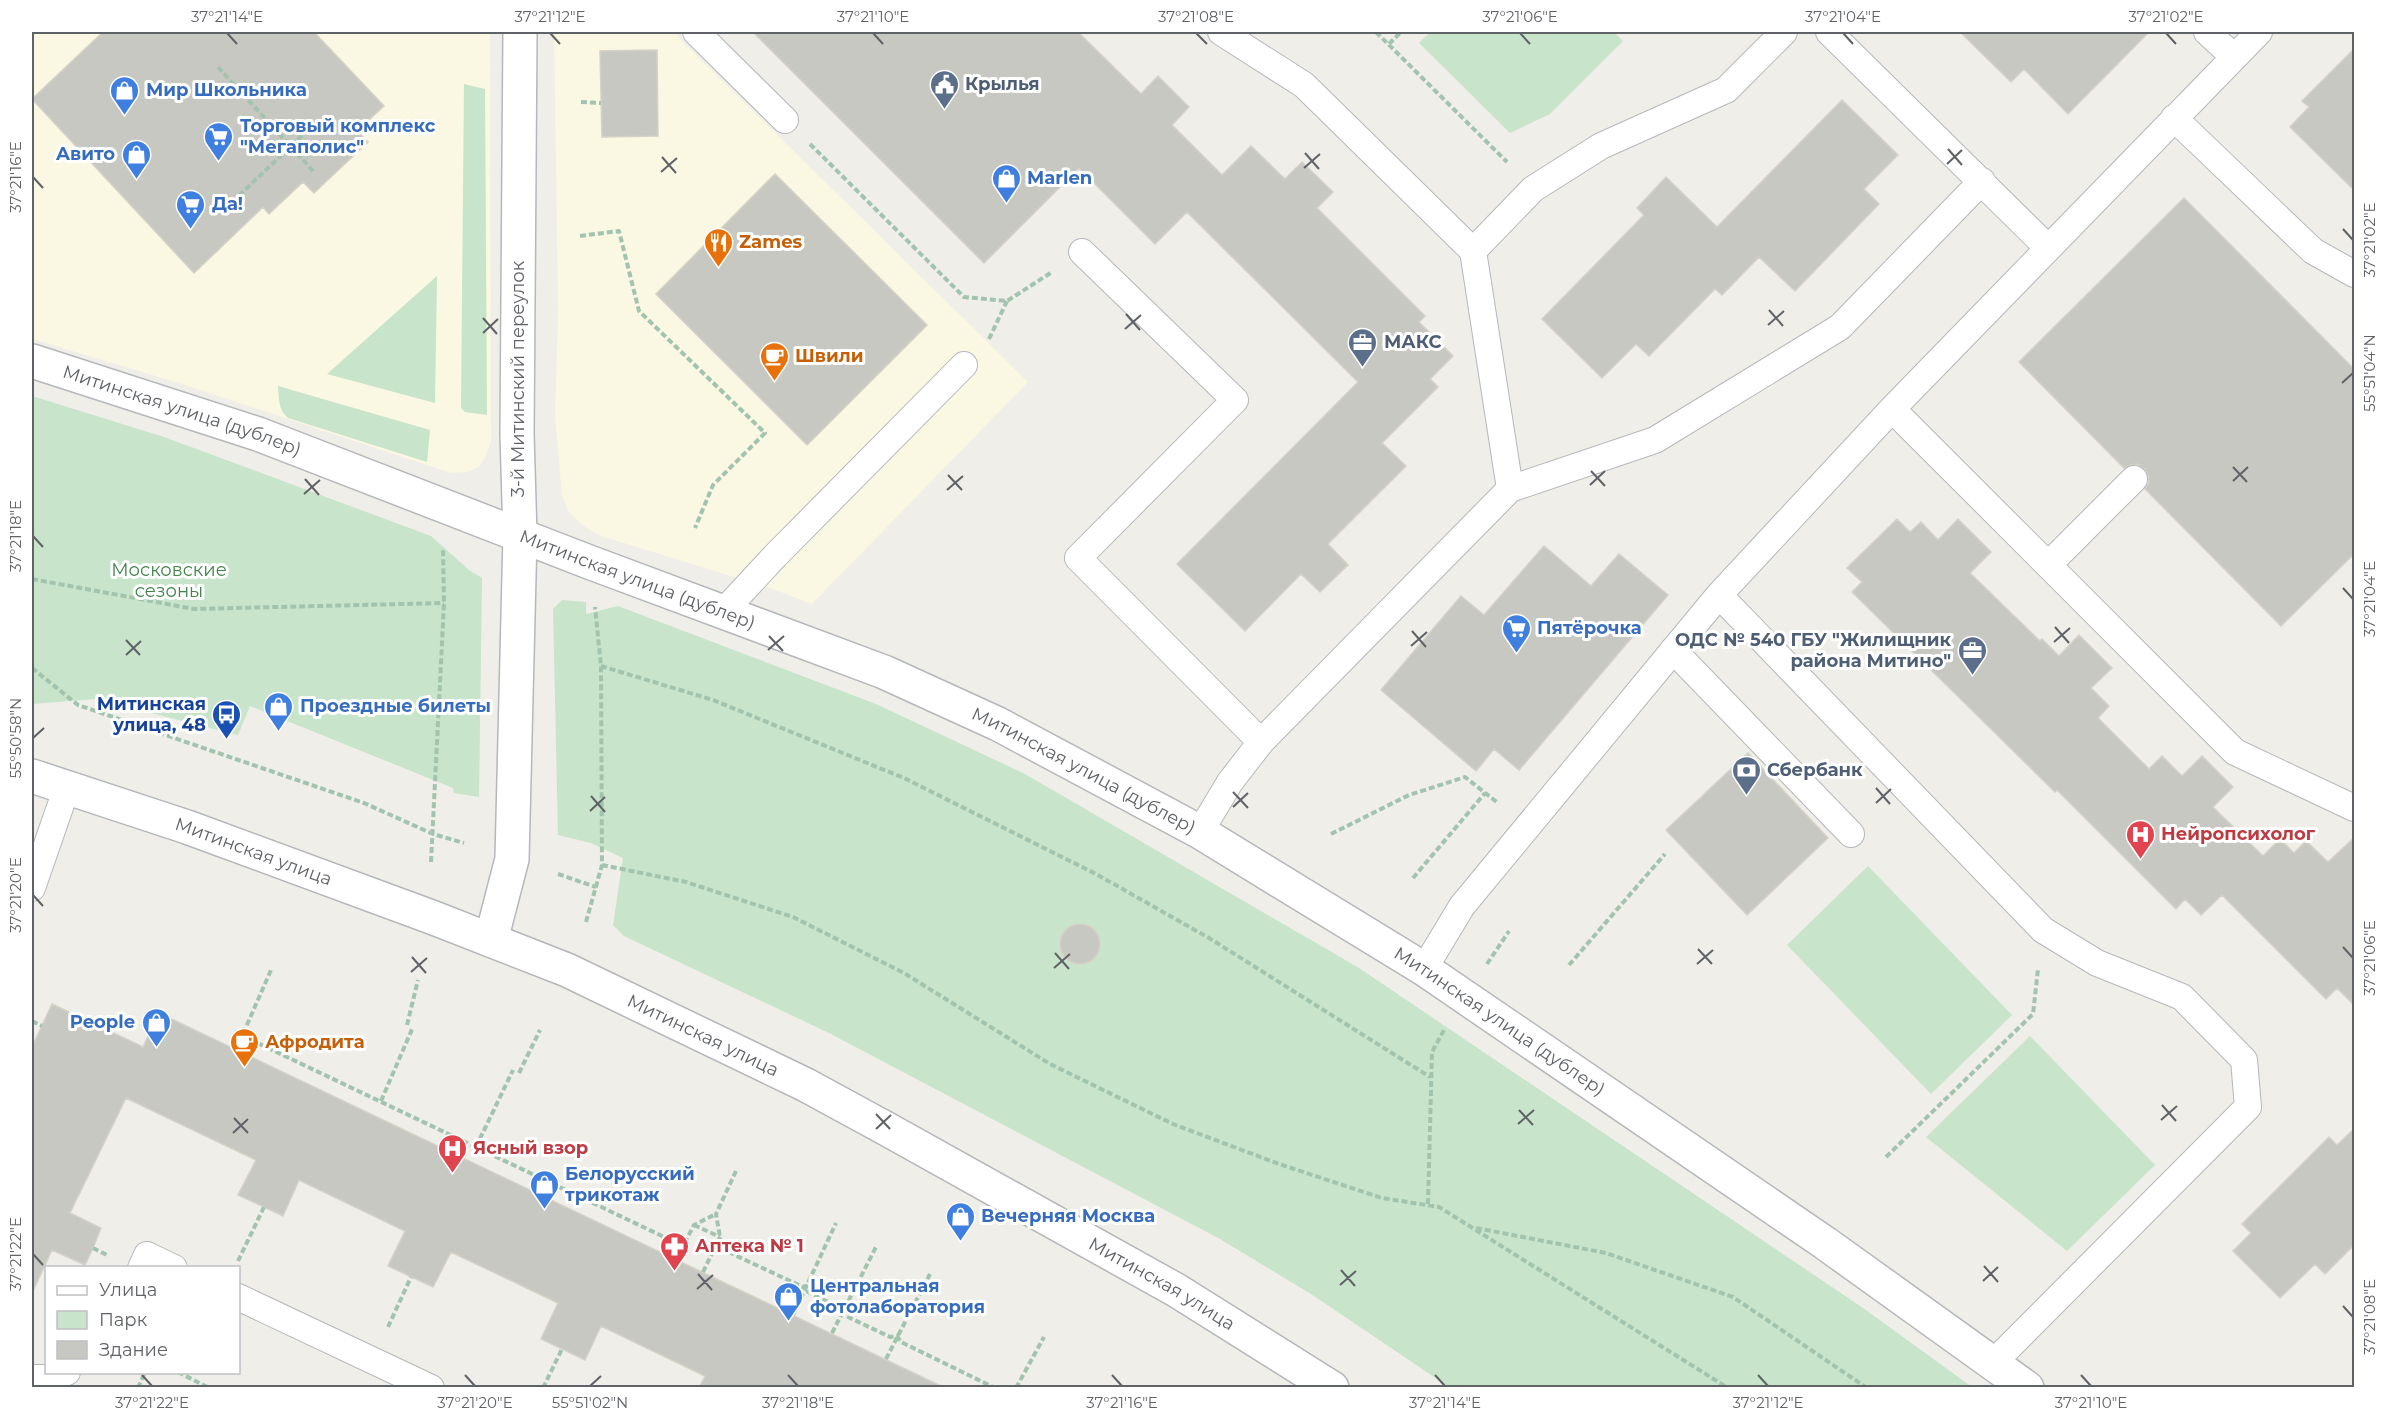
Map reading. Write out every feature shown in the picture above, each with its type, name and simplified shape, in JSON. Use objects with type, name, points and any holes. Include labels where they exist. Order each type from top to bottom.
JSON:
[{"type":"street","name":"3-й Митинский переулок","points":[[491,940],[512,859],[520,535],[517,434],[520,32]]},
{"type":"street","name":"Митинская улица (дублер)","points":[[32,361],[258,434],[884,672],[998,724],[1200,832],[1424,969],[1825,1243],[2027,1388]]},
{"type":"street","name":"Митинская улица","points":[[32,776],[198,831],[567,970],[806,1085],[1176,1290],[1332,1388]]},
{"type":"lane","points":[[696,32],[785,120]]},
{"type":"lane","points":[[1221,32],[1305,85],[1473,251],[1510,489]]},
{"type":"lane","points":[[1473,251],[1533,189],[1601,146],[1726,90],[1784,32]]},
{"type":"lane","points":[[1829,32],[2048,248]]},
{"type":"lane","points":[[2207,32],[2234,57]]},
{"type":"lane","points":[[1424,969],[1462,906],[1719,595],[1892,409],[2259,32]]},
{"type":"lane","points":[[2174,118],[2313,251],[2355,274]]},
{"type":"lane","points":[[1200,832],[1230,782],[1261,742],[1510,489],[1654,440],[1840,327],[1982,181]]},
{"type":"lane","points":[[1082,252],[1235,400],[1078,558],[1261,742]]},
{"type":"lane","points":[[724,611],[775,556],[964,365]]},
{"type":"lane","points":[[1892,409],[2235,752],[2355,808]]},
{"type":"lane","points":[[2048,565],[2134,479]]},
{"type":"lane","points":[[1719,595],[2043,930],[2097,963],[2182,997],[2244,1060],[2248,1107],[1993,1363]]},
{"type":"lane","points":[[1673,650],[1851,834]]},
{"type":"lane","points":[[32,888],[67,787]]},
{"type":"lane","points":[[142,1266],[147,1255],[170,1266]]},
{"type":"lane","points":[[240,1298],[430,1388]]},
{"type":"lane","points":[[32,1378],[54,1378],[63,1374]]},
{"type":"path","points":[[1376,32],[1533,189]]},
{"type":"path","points":[[1389,44],[1401,32]]},
{"type":"path","points":[[218,67],[314,172]]},
{"type":"path","points":[[581,102],[601,103]]},
{"type":"path","points":[[785,120],[964,297],[1007,301],[1082,252]]},
{"type":"path","points":[[226,208],[311,127]]},
{"type":"path","points":[[580,236],[619,231],[639,311],[765,433],[713,485],[695,528]]},
{"type":"path","points":[[431,862],[444,603],[443,546]]},
{"type":"path","points":[[32,579],[194,609],[444,603]]},
{"type":"path","points":[[586,922],[602,865],[601,666],[595,603]]},
{"type":"path","points":[[601,666],[713,700],[915,784],[1096,874],[1209,938],[1430,1077]]},
{"type":"path","points":[[32,668],[78,705],[364,803],[433,834],[464,843]]},
{"type":"path","points":[[1331,834],[1409,795],[1466,777],[1527,827]]},
{"type":"path","points":[[1413,878],[1485,793]]},
{"type":"path","points":[[1569,965],[1665,854]]},
{"type":"path","points":[[602,865],[686,882],[793,917],[904,973],[1050,1064],[1173,1124],[1280,1164],[1382,1198],[1439,1207],[1728,1388]]},
{"type":"path","points":[[558,874],[596,887]]},
{"type":"path","points":[[1886,1157],[2033,1014],[2043,930]]},
{"type":"path","points":[[1485,967],[1509,932]]},
{"type":"path","points":[[236,1050],[271,970]]},
{"type":"path","points":[[407,1025],[418,980]]},
{"type":"path","points":[[32,1021],[42,1026]]},
{"type":"path","points":[[1428,1204],[1432,1052],[1446,1026]]},
{"type":"path","points":[[381,1101],[413,1027]]},
{"type":"path","points":[[519,1073],[540,1030]]},
{"type":"path","points":[[243,1036],[683,1246]]},
{"type":"path","points":[[476,1147],[513,1070]]},
{"type":"path","points":[[736,1171],[716,1214],[722,1249],[803,1287],[806,1286]]},
{"type":"path","points":[[549,1199],[556,1185]]},
{"type":"path","points":[[236,1266],[264,1207]]},
{"type":"path","points":[[676,1259],[694,1225],[716,1214]]},
{"type":"path","points":[[793,1315],[836,1223]]},
{"type":"path","points":[[694,1225],[720,1237]]},
{"type":"path","points":[[1473,1228],[1606,1254],[1733,1297],[1867,1388]]},
{"type":"path","points":[[703,1272],[720,1237]]},
{"type":"path","points":[[832,1334],[877,1245]]},
{"type":"path","points":[[886,1359],[930,1274]]},
{"type":"path","points":[[373,1360],[411,1277]]},
{"type":"path","points":[[806,1286],[808,1292],[840,1308],[847,1308]]},
{"type":"path","points":[[847,1308],[846,1316],[890,1337],[897,1336]]},
{"type":"path","points":[[897,1336],[901,1342],[994,1388]]},
{"type":"path","points":[[1016,1388],[1044,1337]]},
{"type":"path","points":[[543,1388],[562,1349]]},
{"type":"path","points":[[138,1388],[145,1374]]},
{"type":"path","points":[[182,1374],[209,1388]]},
{"type":"shaded area","points":[[32,32],[490,32],[491,441],[479,467],[467,472],[451,473],[182,384],[32,339]]},
{"type":"shaded area","points":[[554,32],[673,32],[1028,382],[812,604],[770,588],[601,536],[582,525],[569,512],[562,496],[555,416],[558,310]]},
{"type":"green space","points":[[1430,32],[1614,32],[1623,41],[1550,114],[1510,133],[1419,43]]},
{"type":"green space","points":[[464,84],[485,89],[487,415],[465,412],[461,408]]},
{"type":"green space","points":[[437,276],[435,403],[327,374]]},
{"type":"green space","points":[[278,386],[430,430],[427,462],[288,418],[281,408]]},
{"type":"green space","name":"Московские сезоны","points":[[32,396],[164,437],[431,536],[469,570],[482,578],[479,797],[454,793],[453,788],[250,706],[238,735],[96,699],[32,704]]},
{"type":"green space","points":[[562,600],[586,602],[586,614],[618,606],[876,704],[1025,774],[1359,968],[1863,1308],[1972,1387],[1449,1387],[1311,1294],[1220,1239],[829,1033],[624,936],[613,925],[623,858],[591,843],[558,835],[553,609]]},
{"type":"green space","points":[[1868,866],[2012,1015],[1931,1094],[1787,945]]},
{"type":"green space","points":[[2030,1036],[2155,1165],[2067,1251],[1926,1137]]},
{"type":"building","name":"Торговый комплекс \"Мегаполис\"","points":[[103,32],[314,32],[384,106],[357,131],[368,142],[314,193],[303,182],[269,214],[263,207],[194,273],[32,99]]},
{"type":"building","points":[[753,32],[1078,32],[1141,94],[1158,76],[1189,107],[1172,125],[1222,175],[1251,146],[1285,179],[1302,162],[1333,192],[1317,208],[1425,316],[1419,322],[1453,356],[1430,379],[1438,387],[1382,443],[1406,466],[1328,544],[1348,565],[1320,592],[1301,574],[1245,631],[1177,564],[1358,382],[1187,212],[1155,244],[1079,168],[984,263]]},
{"type":"building","points":[[1960,32],[2149,32],[2068,114],[2024,69],[2011,82]]},
{"type":"building","points":[[2355,48],[2355,191],[2290,127],[2309,107],[2302,101]]},
{"type":"building","points":[[657,50],[658,136],[602,137],[600,51]]},
{"type":"building","points":[[1842,100],[1898,155],[1864,189],[1879,204],[1795,291],[1759,257],[1722,295],[1715,289],[1649,356],[1636,344],[1602,378],[1542,319],[1644,215],[1637,208],[1666,177],[1717,227]]},
{"type":"building","points":[[775,174],[927,325],[807,445],[656,294]]},
{"type":"building","points":[[2184,198],[2355,370],[2355,553],[2281,626],[2145,489],[2149,482],[2145,469],[2137,464],[2124,468],[2019,362]]},
{"type":"building","points":[[1897,519],[1910,532],[1921,522],[1938,540],[1958,519],[1991,552],[1970,573],[2040,641],[2042,639],[2059,656],[2079,635],[2112,668],[2091,688],[2109,706],[2098,718],[2149,769],[2162,756],[2182,776],[2202,756],[2233,787],[2213,807],[2263,856],[2280,839],[2294,853],[2306,841],[2328,862],[2355,837],[2355,1006],[2337,988],[2326,999],[2222,895],[2201,915],[2185,899],[2176,909],[2057,790],[2055,792],[1852,592],[1862,582],[1847,568]]},
{"type":"building","name":"Пятёрочка","points":[[1544,546],[1591,586],[1619,554],[1668,595],[1519,770],[1494,749],[1476,771],[1381,690],[1461,596],[1484,615]]},
{"type":"building","name":"Сбербанк","points":[[1748,753],[1828,838],[1747,915],[1666,830]]},
{"type":"building","points":[[1080,924],[1094,930],[1100,944],[1094,958],[1080,964],[1066,958],[1060,944],[1066,930]]},
{"type":"building","points":[[52,1004],[143,1047],[159,1013],[945,1388],[699,1388],[705,1376],[601,1326],[585,1360],[541,1339],[558,1303],[451,1252],[433,1287],[388,1266],[405,1231],[299,1180],[283,1216],[238,1195],[256,1160],[126,1098],[70,1213],[101,1228],[85,1265],[52,1250],[32,1293],[32,1047]]},
{"type":"building","points":[[2355,1128],[2355,1244],[2325,1274],[2315,1264],[2280,1298],[2233,1251],[2251,1233],[2242,1224],[2329,1137],[2337,1145]]},
{"type":"place","name":"Крылья","points":[[944,110]]},
{"type":"place","name":"Мир Школьника","points":[[125,116]]},
{"type":"place","name":"Торговый комплекс \"Мегаполис\"","points":[[219,162]]},
{"type":"place","name":"Авито","points":[[136,180]]},
{"type":"place","name":"Marlen","points":[[1006,204]]},
{"type":"place","name":"Да!","points":[[191,230]]},
{"type":"place","name":"Zames","points":[[718,268]]},
{"type":"place","name":"МАКС","points":[[1363,368]]},
{"type":"place","name":"Швили","points":[[774,382]]},
{"type":"place","name":"Пятёрочка","points":[[1516,654]]},
{"type":"place","name":"ОДС № 540 ГБУ \"Жилищник района Митино\"","points":[[1972,676]]},
{"type":"place","name":"Проездные билеты","points":[[279,732]]},
{"type":"place","name":"Митинская улица, 48","points":[[227,740]]},
{"type":"place","name":"Сбербанк","points":[[1746,796]]},
{"type":"place","name":"Нейропсихолог","points":[[2140,860]]},
{"type":"place","name":"People","points":[[156,1048]]},
{"type":"place","name":"Афродита","points":[[244,1068]]},
{"type":"place","name":"Ясный взор","points":[[452,1174]]},
{"type":"place","name":"Белорусский трикотаж","points":[[544,1210]]},
{"type":"place","name":"Вечерняя Москва","points":[[960,1242]]},
{"type":"place","name":"Аптека № 1","points":[[674,1272]]},
{"type":"place","name":"Центральная фотолаборатория","points":[[789,1322]]}]
